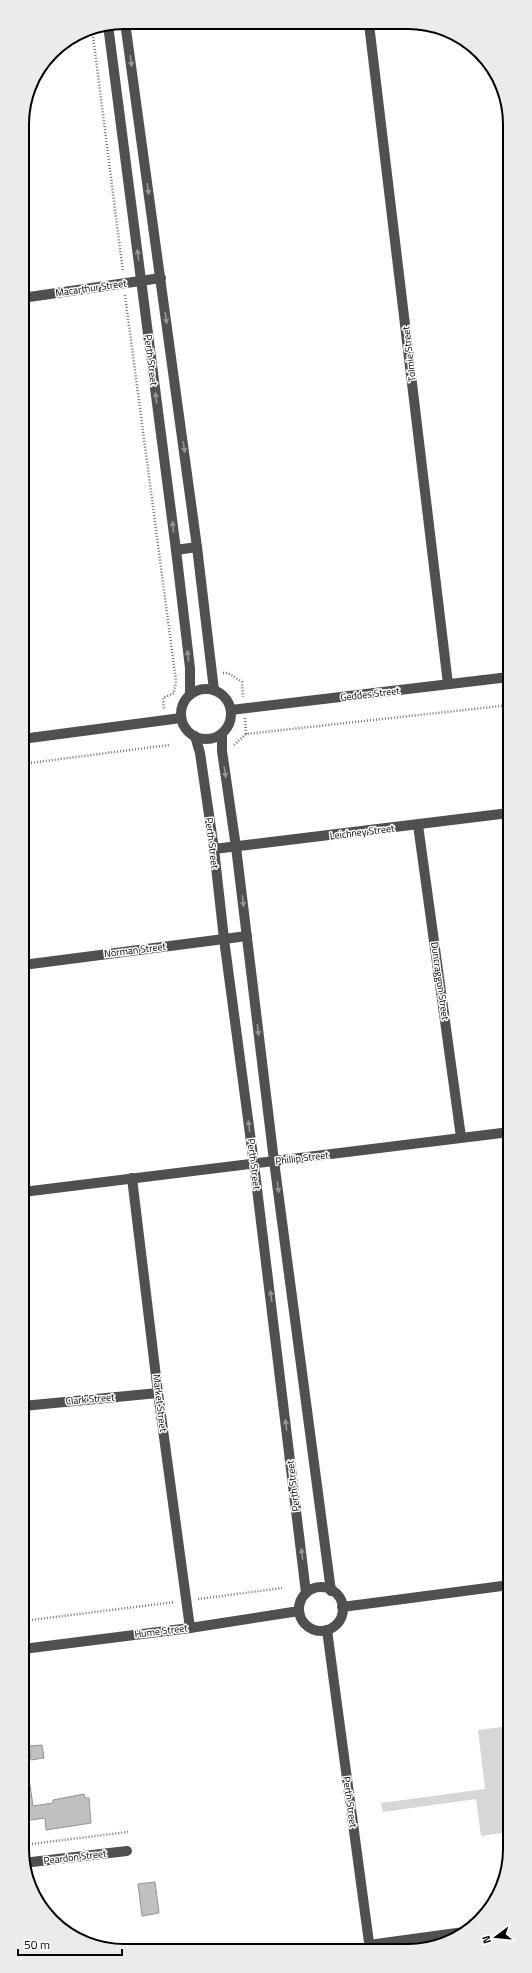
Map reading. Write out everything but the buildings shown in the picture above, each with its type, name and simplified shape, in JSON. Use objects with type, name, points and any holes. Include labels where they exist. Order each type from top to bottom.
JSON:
[{"type":"street","name":"Perth Street","points":[[126,29],[197,547],[214,690]]},
{"type":"street","name":"Tolmie Street","points":[[370,29],[448,684]]},
{"type":"street","name":"Perth Street","points":[[109,30],[176,550],[190,668],[190,695]]},
{"type":"street","points":[[120,118],[138,116]]},
{"type":"street","name":"Macarthur Street","points":[[29,297],[161,278]]},
{"type":"street","points":[[176,550],[197,547]]},
{"type":"street","name":"Geddes Street","points":[[231,710],[503,678]]},
{"type":"street","points":[[204,689],[214,690],[223,696],[231,710],[229,724],[222,734],[207,739],[195,736],[186,729],[181,718],[183,705],[190,695],[204,689]]},
{"type":"street","points":[[29,738],[181,718]]},
{"type":"street","name":"Perth Street","points":[[222,734],[222,751],[236,847],[274,1161],[331,1590]]},
{"type":"street","name":"Perth Street","points":[[195,736],[200,753],[214,849],[306,1593]]},
{"type":"street","name":"Leichney Street","points":[[214,849],[503,814]]},
{"type":"street","name":"Duncraggon Street","points":[[418,825],[461,1137]]},
{"type":"street","name":"Norman Street","points":[[29,964],[247,936]]},
{"type":"street","name":"Phillip Street","points":[[29,1191],[503,1133]]},
{"type":"street","name":"Market Street","points":[[132,1178],[158,1393],[190,1628]]},
{"type":"street","name":"Clark Street","points":[[29,1405],[158,1393]]},
{"type":"street","points":[[342,1607],[503,1586]]},
{"type":"street","points":[[319,1588],[331,1590],[339,1598],[342,1607],[342,1613],[337,1624],[327,1630],[320,1631],[308,1627],[304,1623],[299,1611],[300,1604],[306,1593],[319,1588]]},
{"type":"street","name":"Hume Street","points":[[29,1648],[190,1628],[299,1611]]},
{"type":"street","name":"Perth Street","points":[[327,1630],[370,1944]]},
{"type":"street","name":"Peardon Street","points":[[30,1862],[127,1851]]},
{"type":"street","points":[[389,1944],[449,1934]]},
{"type":"path","points":[[93,34],[176,681],[174,693],[163,698],[164,720]]},
{"type":"path","points":[[213,674],[228,673],[242,682],[246,734]]},
{"type":"path","points":[[222,751],[231,749],[246,734],[503,706]]},
{"type":"path","points":[[29,763],[169,745]]},
{"type":"path","points":[[29,1621],[282,1588]]},
{"type":"path","points":[[29,1844],[128,1832]]},
{"type":"shaded area","points":[[503,1727],[503,1833],[481,1836],[476,1799],[383,1812],[381,1803],[485,1789],[478,1730]]}]
